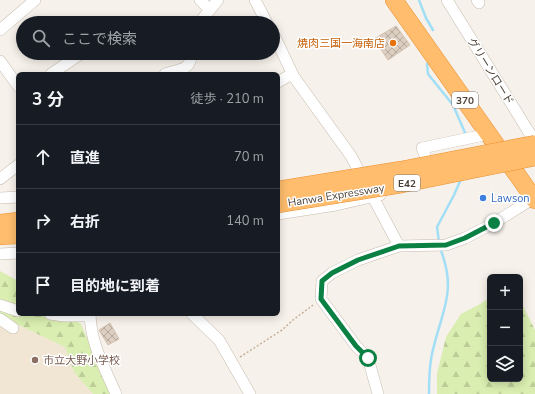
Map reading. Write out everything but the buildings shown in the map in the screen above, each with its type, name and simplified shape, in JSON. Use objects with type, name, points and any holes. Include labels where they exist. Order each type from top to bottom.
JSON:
[{"type":"highway","name":"370","points":[[394,0],[535,199]]},
{"type":"highway","name":"Hanwa Expressway","points":[[280,190],[401,170],[535,143]]},
{"type":"highway","name":"Hanwa Expressway","points":[[280,204],[402,184],[535,157]]},
{"type":"highway","points":[[0,223],[16,221]]},
{"type":"highway","points":[[0,236],[16,235]]},
{"type":"street","points":[[16,16],[35,0]]},
{"type":"street","points":[[200,0],[210,10]]},
{"type":"street","points":[[205,16],[218,0]]},
{"type":"street","points":[[255,0],[264,16]]},
{"type":"street","name":"グリーンロード","points":[[447,0],[535,143]]},
{"type":"street","points":[[0,30],[16,16]]},
{"type":"street","points":[[280,48],[292,74],[351,156],[399,246]]},
{"type":"street","points":[[54,72],[72,60]]},
{"type":"street","points":[[172,72],[183,69],[189,64],[191,60]]},
{"type":"street","points":[[0,61],[16,83]]},
{"type":"street","points":[[280,81],[292,74]]},
{"type":"street","points":[[437,182],[422,148],[489,134]]},
{"type":"street","points":[[0,179],[16,167]]},
{"type":"street","points":[[280,214],[336,205],[512,167]]},
{"type":"street","points":[[0,198],[16,197]]},
{"type":"street","points":[[378,394],[368,358],[356,346],[321,299],[322,281],[332,273],[358,260],[399,246],[446,245],[465,238],[535,199]]},
{"type":"street","points":[[0,254],[16,253]]},
{"type":"street","points":[[0,305],[16,310]]},
{"type":"street","points":[[90,316],[92,337],[96,351],[116,394]]},
{"type":"street","points":[[194,316],[219,340],[250,394]]},
{"type":"street","points":[[0,319],[13,328]]},
{"type":"path","points":[[232,362],[282,330],[292,320],[321,299]]},
{"type":"shaded area","name":"市立大野小学校","points":[[0,318],[8,320],[65,347],[74,372],[93,394],[0,394]]},
{"type":"green space","points":[[0,271],[16,280],[16,316],[67,316],[81,324],[111,394],[93,394],[74,372],[65,347],[8,320],[0,318]]},
{"type":"green space","points":[[487,299],[487,382],[523,382],[523,306],[535,330],[535,394],[437,394],[437,374],[446,337],[461,314]]},
{"type":"waterway","points":[[419,0],[426,18],[433,30]]},
{"type":"waterway","points":[[427,64],[428,74],[453,105],[466,135]]},
{"type":"waterway","points":[[439,242],[437,227],[461,179]]},
{"type":"waterway","points":[[429,394],[431,359],[448,290],[448,278],[440,248]]},
{"type":"place","name":"焼肉三国一海南店","points":[[393,43]]},
{"type":"place","name":"Lawson","points":[[483,198]]},
{"type":"place","name":"市立大野小学校","points":[[35,360]]},
{"type":"route","points":[[368,358],[356,346],[321,299],[322,281],[332,273],[358,260],[386,252],[399,246],[446,245],[465,238],[494,223]]}]
